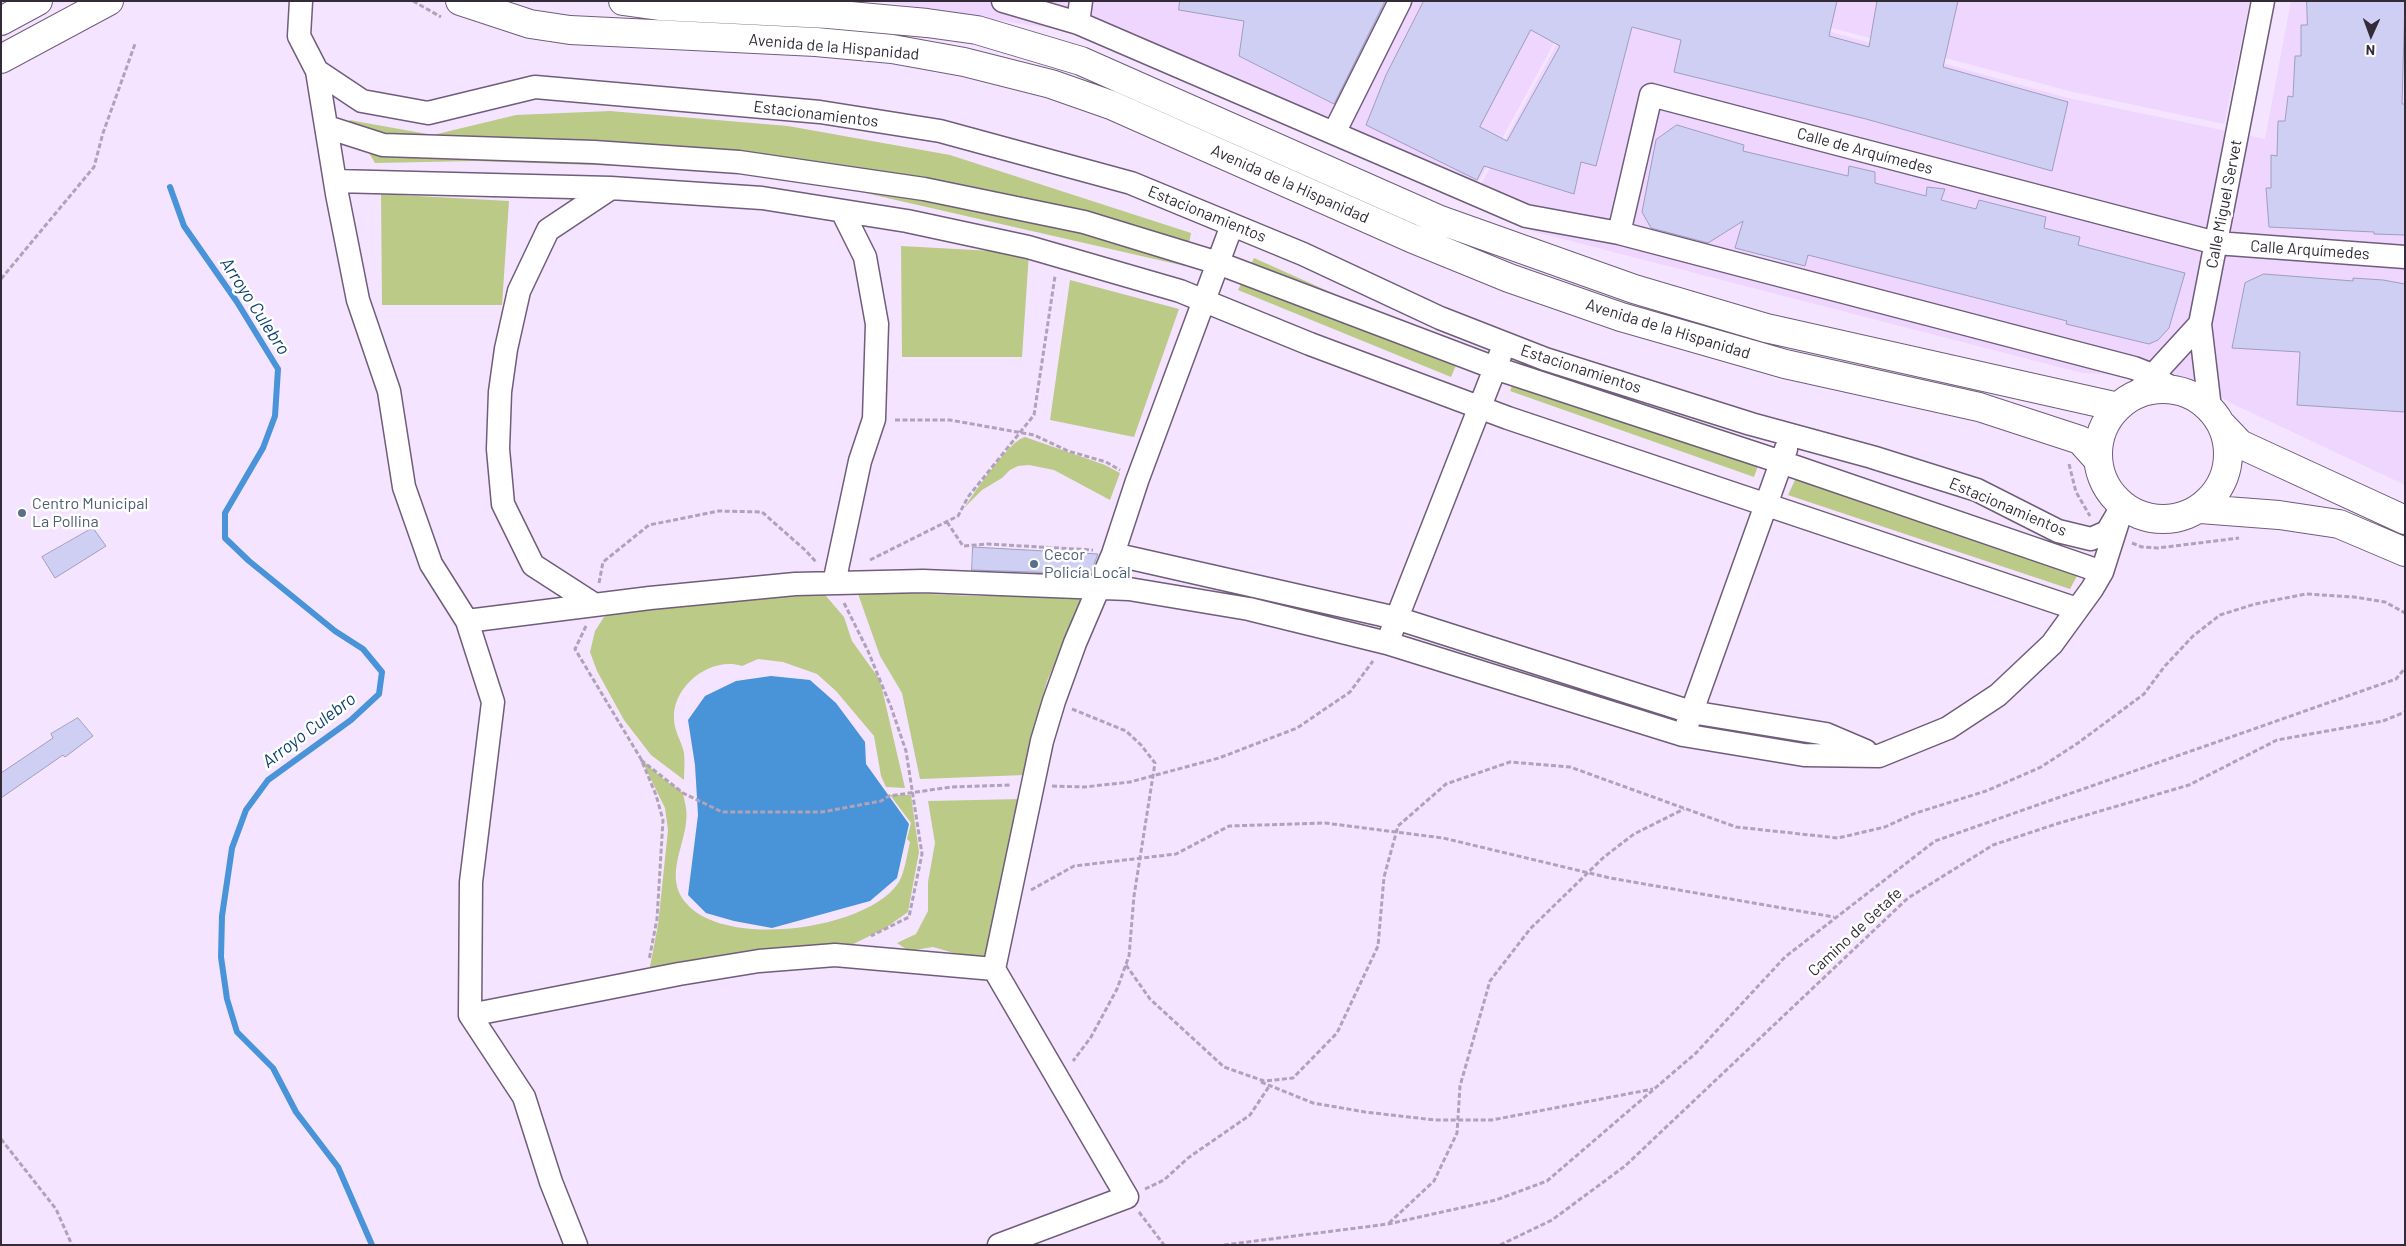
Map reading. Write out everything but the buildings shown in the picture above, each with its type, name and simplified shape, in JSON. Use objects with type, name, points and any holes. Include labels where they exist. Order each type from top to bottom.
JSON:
[{"type":"main road","points":[[1,21],[38,1]]},
{"type":"main road","points":[[1,59],[109,1]]},
{"type":"main road","name":"Avenida de la Hispanidad","points":[[460,1],[530,24],[570,30],[816,42],[892,49],[964,62],[1051,84],[1111,105],[1411,238],[1509,278],[1622,317],[1775,361],[1979,407],[2080,440],[2098,460]]},
{"type":"main road","name":"Avenida de la Hispanidad","points":[[623,1],[659,6],[828,14],[927,22],[977,30],[1081,60],[1440,220],[1634,289],[1766,328],[2126,401]]},
{"type":"main road","points":[[910,1],[1013,25],[1027,44]]},
{"type":"main road","points":[[2216,417],[2230,456],[2221,486],[2200,509],[2175,519],[2148,518],[2123,506],[2106,486],[2098,460],[2099,440],[2106,422],[2126,401],[2153,390],[2174,390],[2194,396],[2216,417],[2240,444],[2405,520]]},
{"type":"main road","points":[[2200,509],[2287,516],[2340,524],[2405,552]]},
{"type":"street","name":"Estacionamientos","points":[[301,1],[299,36],[317,71],[362,101],[428,113],[535,87],[820,112],[940,131],[1132,183],[1303,254],[1440,318],[1505,343],[1564,364],[1977,490],[2058,531],[2092,539],[2107,532],[2123,506]]},
{"type":"street","points":[[1003,1],[1078,24],[1526,216],[1619,233],[2142,371],[2174,390]]},
{"type":"street","points":[[1078,24],[1081,1]]},
{"type":"street","points":[[1334,133],[1400,1]]},
{"type":"street","name":"Calle Miguel Servet","points":[[2216,417],[2200,324],[2264,1]]},
{"type":"street","points":[[317,71],[335,181],[358,300],[389,392],[404,488],[430,564],[467,621],[494,702],[471,882],[470,1015],[524,1097],[551,1182],[576,1245]]},
{"type":"street","name":"Calle de Arquímedes","points":[[1619,233],[1651,95],[2216,243]]},
{"type":"street","points":[[326,127],[383,145],[594,152],[740,162],[924,188],[1084,222],[1218,263],[1495,368],[1781,462],[2102,572]]},
{"type":"street","points":[[335,181],[611,188],[762,198],[907,221],[1059,256],[1180,291],[1310,344],[1479,408],[2077,609]]},
{"type":"street","points":[[595,605],[533,565],[503,504],[498,449],[500,392],[506,350],[519,291],[548,230],[611,188]]},
{"type":"street","points":[[834,583],[860,461],[874,419],[877,324],[865,257],[842,211]]},
{"type":"street","points":[[999,1245],[1127,1197],[994,969],[1032,785],[1054,701],[1113,554],[1137,481],[1232,224]]},
{"type":"street","name":"Calle Arquímedes","points":[[2216,243],[2405,258]]},
{"type":"street","points":[[2126,401],[2142,371],[2200,324]]},
{"type":"street","points":[[1387,643],[1505,343]]},
{"type":"street","points":[[1683,735],[1791,434]]},
{"type":"street","points":[[467,621],[595,605],[786,585],[932,581],[1129,589],[1249,610],[1387,643],[1683,735],[1804,755],[1879,756],[1948,728],[1998,696],[2052,644],[2102,572],[2123,506]]},
{"type":"street","points":[[1113,554],[1396,618],[1691,712],[1826,734],[1879,756]]},
{"type":"street","points":[[470,1015],[644,981],[760,961],[835,954],[994,969]]},
{"type":"path","points":[[1,279],[94,167],[103,133],[135,44]]},
{"type":"path","points":[[866,562],[883,552],[925,535],[958,516],[968,497],[1034,415],[1059,256]]},
{"type":"path","points":[[874,419],[950,420],[1034,436],[1068,451],[1106,462],[1137,481]]},
{"type":"path","points":[[644,981],[657,919],[663,820],[656,795],[641,759],[575,649],[595,605],[603,562],[649,525],[718,511],[762,512],[806,550],[834,583],[868,651],[891,707],[906,751],[922,854],[909,917],[868,938]]},
{"type":"path","points":[[947,522],[963,546],[988,544],[1037,545],[1088,549],[1113,554]]},
{"type":"path","points":[[1237,1072],[1264,1081],[1293,1078],[1337,1033],[1378,946],[1384,877],[1398,826],[1446,784],[1510,762],[1570,767],[1736,827],[1838,838],[1885,827],[1914,814],[1986,791],[2040,767],[2078,743],[2144,694],[2164,667],[2193,636],[2220,615],[2255,604],[2306,594],[2354,597],[2385,602],[2405,613]]},
{"type":"path","points":[[641,759],[683,793],[722,812],[774,814],[822,812],[881,801],[889,796],[951,787],[1032,785],[1084,787],[1130,782],[1219,758],[1297,728],[1350,692],[1387,643]]},
{"type":"path","points":[[1224,1245],[1388,1224],[1496,1200],[1547,1181],[1696,1053],[1785,957],[1935,841],[2396,679],[2405,668]]},
{"type":"path","points":[[1054,701],[1126,731],[1141,745],[1155,763],[1134,896],[1129,956],[1117,989],[1091,1037],[1059,1080]]},
{"type":"path","name":"Camino de Getafe","points":[[1500,1245],[1552,1220],[1625,1166],[1908,898],[1993,845],[2189,784],[2277,740],[2383,721],[2405,712]]},
{"type":"path","points":[[1388,1224],[1434,1181],[1457,1133],[1460,1086],[1490,981],[1530,929],[1587,872],[1634,834],[1685,809]]},
{"type":"path","points":[[1009,903],[1074,866],[1176,854],[1229,826],[1325,823],[1443,838],[1587,872],[1835,918]]},
{"type":"path","points":[[1126,965],[1150,999],[1224,1067],[1313,1103],[1365,1112],[1435,1120],[1492,1120],[1654,1089]]},
{"type":"path","points":[[1164,1245],[1127,1197],[1164,1180],[1188,1158],[1250,1115],[1270,1085]]},
{"type":"path","points":[[1,1139],[56,1210],[72,1245]]},
{"type":"shaded area","points":[[879,1],[1577,1],[1468,201],[1067,31]]},
{"type":"shaded area","points":[[1580,1],[1820,29],[2068,98],[2265,139],[2291,1],[2405,1],[2405,485],[2237,406],[2185,378],[2082,373],[1532,231],[1471,203]]},
{"type":"shaded area","points":[[1780,1],[2250,1],[2224,124],[2073,92],[1821,25]]},
{"type":"green space","points":[[610,111],[788,126],[950,155],[1191,233],[1185,266],[769,171],[475,161],[375,163],[349,120],[433,135],[516,115]]},
{"type":"green space","points":[[381,194],[509,201],[502,305],[382,305]]},
{"type":"green space","points":[[901,246],[1029,253],[1022,357],[902,357]]},
{"type":"green space","points":[[1254,258],[1462,351],[1451,377],[1238,290]]},
{"type":"green space","points":[[1070,280],[1179,309],[1134,437],[1050,420]]},
{"type":"green space","points":[[1520,365],[1763,452],[1754,477],[1510,391]]},
{"type":"green space","points":[[1025,437],[1105,465],[1120,473],[1110,500],[1054,470],[1029,465],[1018,466],[1010,470],[1002,478],[982,490],[965,507],[1002,457],[1018,440]]},
{"type":"green space","points":[[1801,467],[2084,563],[2070,589],[1788,495]]},
{"type":"green space","points":[[820,589],[844,617],[852,641],[880,680],[905,788],[886,787],[881,776],[874,736],[836,691],[817,674],[783,662],[758,659],[742,666],[718,665],[706,670],[686,685],[679,695],[674,719],[675,728],[684,753],[684,780],[651,755],[624,720],[597,671],[590,652],[595,631],[604,617],[624,609]]},
{"type":"green space","points":[[857,591],[976,596],[1085,596],[1047,681],[1035,723],[1025,775],[920,779],[902,693],[880,656]]},
{"type":"green space","points":[[641,759],[683,793],[687,816],[676,867],[676,880],[679,892],[687,904],[706,918],[732,926],[763,929],[796,928],[829,922],[858,912],[883,899],[901,878],[910,842],[907,839],[911,823],[890,795],[911,795],[919,852],[908,912],[884,929],[839,951],[648,977],[658,925],[668,830],[665,808]]},
{"type":"green space","points":[[1022,799],[989,956],[961,955],[933,947],[909,951],[897,943],[916,934],[928,911],[928,882],[935,843],[928,801]]},
{"type":"water","points":[[771,676],[810,680],[836,703],[865,742],[866,764],[909,824],[897,878],[870,901],[772,928],[734,921],[706,913],[688,895],[698,815],[695,765],[688,720],[705,696],[736,681]]},
{"type":"waterway","name":"Arroyo Culebro","points":[[170,187],[184,226],[237,302],[278,369],[275,416],[263,448],[225,513],[225,538],[249,561],[335,631],[363,649],[382,672],[379,694],[351,720],[268,780],[246,810],[232,848],[222,916],[221,957],[227,999],[237,1032],[273,1068],[296,1112],[338,1167],[372,1245]]},
{"type":"place","name":"Centro Municipal La Pollina","points":[[22,513]]},
{"type":"place","name":"Cecor Policía Local","points":[[1034,564]]}]
